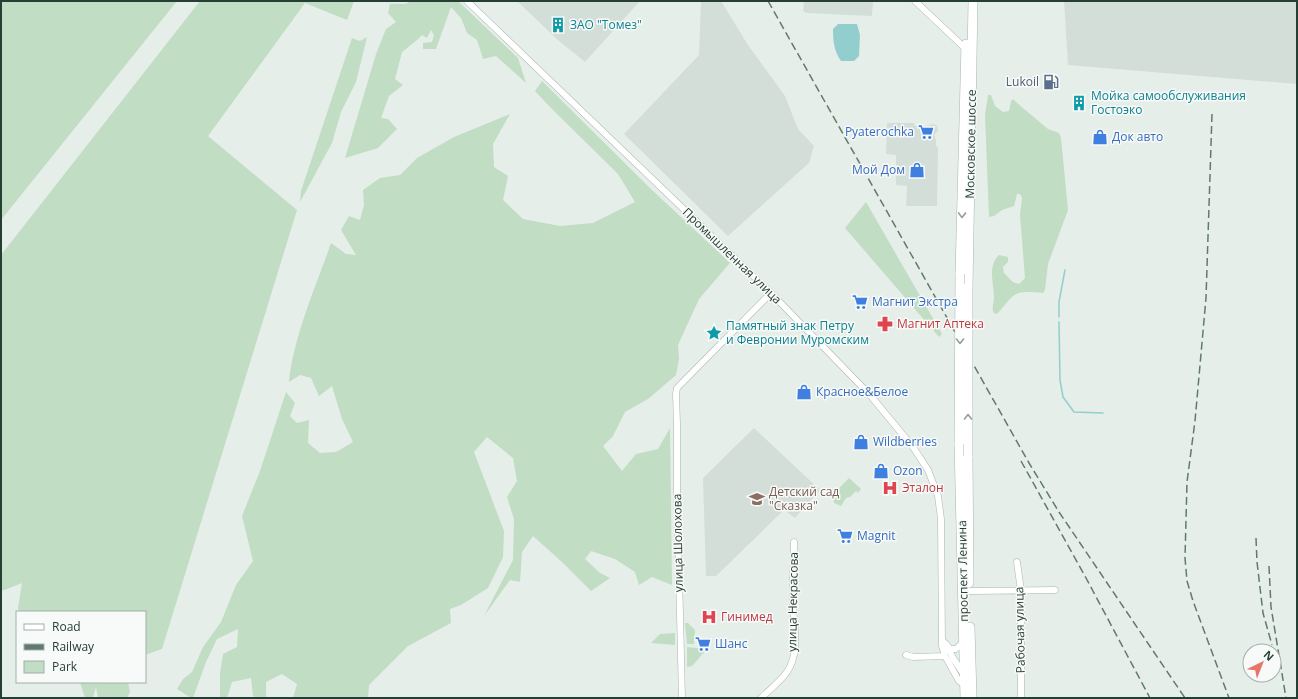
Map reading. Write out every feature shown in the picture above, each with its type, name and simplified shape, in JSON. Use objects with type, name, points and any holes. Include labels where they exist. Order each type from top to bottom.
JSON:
[{"type":"main road","name":"Московское шоссе","points":[[966,1],[969,50],[968,456]]},
{"type":"main road","name":"Московское шоссе","points":[[959,443],[960,274],[969,50],[973,1]]},
{"type":"main road","name":"проспект Ленина","points":[[959,443],[964,641],[967,681],[972,698]]},
{"type":"main road","name":"проспект Ленина","points":[[965,698],[967,681],[970,591],[968,456]]},
{"type":"street","name":"Промышленная улица","points":[[467,1],[771,293],[870,394],[913,447],[928,470],[938,496],[941,519],[944,643],[942,646],[945,656],[959,681],[962,683],[967,681],[944,643]]},
{"type":"street","points":[[915,1],[969,50]]},
{"type":"street","name":"улица Шолохова","points":[[682,698],[677,497],[677,388],[771,293]]},
{"type":"street","name":"улица Некрасова","points":[[761,698],[787,672],[792,662],[795,625],[793,606],[794,542]]},
{"type":"street","name":"Рабочая улица","points":[[1017,562],[1022,591],[1021,698]]},
{"type":"street","points":[[970,591],[1055,590]]},
{"type":"street","points":[[944,643],[950,649],[956,649],[964,641]]},
{"type":"street","points":[[906,655],[913,657],[945,656]]},
{"type":"shaded area","points":[[517,1],[640,1],[585,62],[559,41]]},
{"type":"shaded area","points":[[701,1],[721,1],[748,45],[785,96],[798,129],[814,146],[809,163],[728,236],[624,134],[699,55]]},
{"type":"shaded area","points":[[804,1],[873,1],[872,16],[807,13],[803,11]]},
{"type":"shaded area","points":[[1064,1],[1297,1],[1297,84],[1068,65]]},
{"type":"shaded area","name":"Мой Дом","points":[[887,123],[914,123],[915,126],[934,124],[937,126],[938,131],[934,135],[936,146],[938,147],[937,206],[906,206],[907,186],[896,185],[896,155],[886,154]]},
{"type":"shaded area","name":"Детский сад \"Сказка\"","points":[[754,428],[820,490],[795,518],[784,510],[716,576],[706,576],[703,478]]},
{"type":"green space","points":[[1,1],[177,1],[1,220]]},
{"type":"green space","points":[[200,1],[354,1],[347,20],[305,3],[208,136],[297,210],[162,649],[146,655],[146,611],[19,611],[22,583],[1,591],[1,255]]},
{"type":"green space","points":[[407,1],[458,1],[518,58],[526,83],[496,56],[483,59],[477,40],[467,33],[461,18],[451,7],[436,49],[423,49],[423,43],[432,42],[434,35],[431,30],[427,38],[422,35],[402,52],[395,79],[403,85],[389,96],[381,118],[388,119],[397,129],[378,148],[345,158],[376,54],[386,29],[396,22],[388,13],[390,4],[406,4],[408,3]]},
{"type":"green space","points":[[367,37],[356,82],[341,112],[332,143],[300,202],[301,191],[352,38],[360,41]]},
{"type":"green space","points":[[542,81],[652,190],[730,263],[699,299],[678,345],[679,359],[676,375],[648,399],[625,412],[613,436],[603,446],[622,471],[636,454],[658,449],[670,428],[672,585],[652,577],[639,585],[635,572],[615,559],[591,551],[585,559],[600,573],[610,578],[591,591],[533,536],[522,552],[520,582],[510,580],[484,616],[513,560],[514,519],[507,497],[517,481],[513,458],[487,437],[474,452],[504,531],[503,557],[488,588],[461,605],[450,609],[451,623],[408,646],[369,685],[368,698],[293,698],[297,684],[282,674],[266,682],[266,698],[258,698],[253,696],[251,678],[232,682],[227,698],[220,698],[220,673],[223,654],[237,647],[238,629],[217,639],[206,662],[193,698],[191,698],[177,689],[183,679],[192,672],[203,647],[221,622],[236,585],[253,561],[242,516],[260,471],[286,392],[295,403],[290,416],[297,423],[309,420],[308,443],[320,453],[336,452],[353,442],[342,419],[332,386],[319,396],[311,378],[300,375],[289,382],[291,365],[300,330],[331,243],[346,254],[356,255],[341,230],[349,216],[360,220],[364,205],[363,190],[380,178],[400,175],[417,158],[454,137],[510,114],[493,144],[494,167],[508,176],[503,200],[523,219],[560,226],[593,223],[635,202],[618,174],[535,91]]},
{"type":"green space","points":[[988,95],[991,95],[995,106],[1003,112],[1009,111],[1011,101],[1013,99],[1048,129],[1059,133],[1061,138],[1068,210],[1048,264],[1045,290],[1043,293],[1025,292],[1016,294],[997,314],[994,313],[993,309],[994,298],[992,270],[995,260],[999,255],[1008,257],[1008,262],[1003,267],[1004,273],[1013,282],[1019,284],[1025,278],[1020,215],[1022,198],[1020,194],[1017,194],[1014,206],[989,217],[985,115]]},
{"type":"green space","points":[[866,202],[942,334],[939,337],[845,228]]},
{"type":"green space","points":[[849,478],[861,489],[858,493],[856,491],[850,497],[846,498],[841,506],[834,503],[833,494]]},
{"type":"green space","points":[[685,623],[688,623],[695,630],[694,644],[687,644]]},
{"type":"green space","points":[[675,633],[675,645],[651,643],[660,634]]},
{"type":"green space","points":[[687,647],[707,649],[692,666],[687,667]]},
{"type":"green space","points":[[80,683],[128,683],[130,692],[127,698],[98,698],[96,687],[93,698],[85,698]]},
{"type":"water","points":[[838,24],[857,24],[860,35],[859,56],[854,61],[841,61],[835,50],[833,29]]},
{"type":"waterway","points":[[1059,317],[1059,302],[1065,270]]},
{"type":"waterway","points":[[1059,322],[1060,380],[1063,397],[1074,412],[1103,413]]},
{"type":"railway","points":[[768,1],[1029,463],[1059,512],[1185,698]]},
{"type":"railway","points":[[1212,114],[1206,298],[1195,421],[1187,482],[1185,558],[1187,581],[1193,601],[1229,698]]},
{"type":"railway","points":[[1021,461],[1150,698]]},
{"type":"railway","points":[[1256,538],[1257,562],[1263,613],[1271,643]]},
{"type":"railway","points":[[1269,566],[1271,607],[1286,698]]},
{"type":"place","name":"ЗАО \"Томез\"","points":[[558,25]]},
{"type":"place","name":"Lukoil","points":[[1051,82]]},
{"type":"place","name":"Мойка самообслуживания Гостоэко","points":[[1079,103]]},
{"type":"place","name":"Pyaterochka","points":[[926,132]]},
{"type":"place","name":"Док авто","points":[[1100,137]]},
{"type":"place","name":"Мой Дом","points":[[917,170]]},
{"type":"place","name":"Магнит Экстра","points":[[860,302]]},
{"type":"place","name":"Магнит Аптека","points":[[885,324]]},
{"type":"place","name":"Памятный знак Петру и Февронии Муромским","points":[[714,333]]},
{"type":"place","name":"Красное&Белое","points":[[804,392]]},
{"type":"place","name":"Wildberries","points":[[861,442]]},
{"type":"place","name":"Ozon","points":[[881,471]]},
{"type":"place","name":"Эталон","points":[[890,488]]},
{"type":"place","name":"Детский сад \"Сказка\"","points":[[757,499]]},
{"type":"place","name":"Magnit","points":[[845,536]]},
{"type":"place","name":"Гинимед","points":[[709,617]]},
{"type":"place","name":"Шанс","points":[[703,644]]}]
